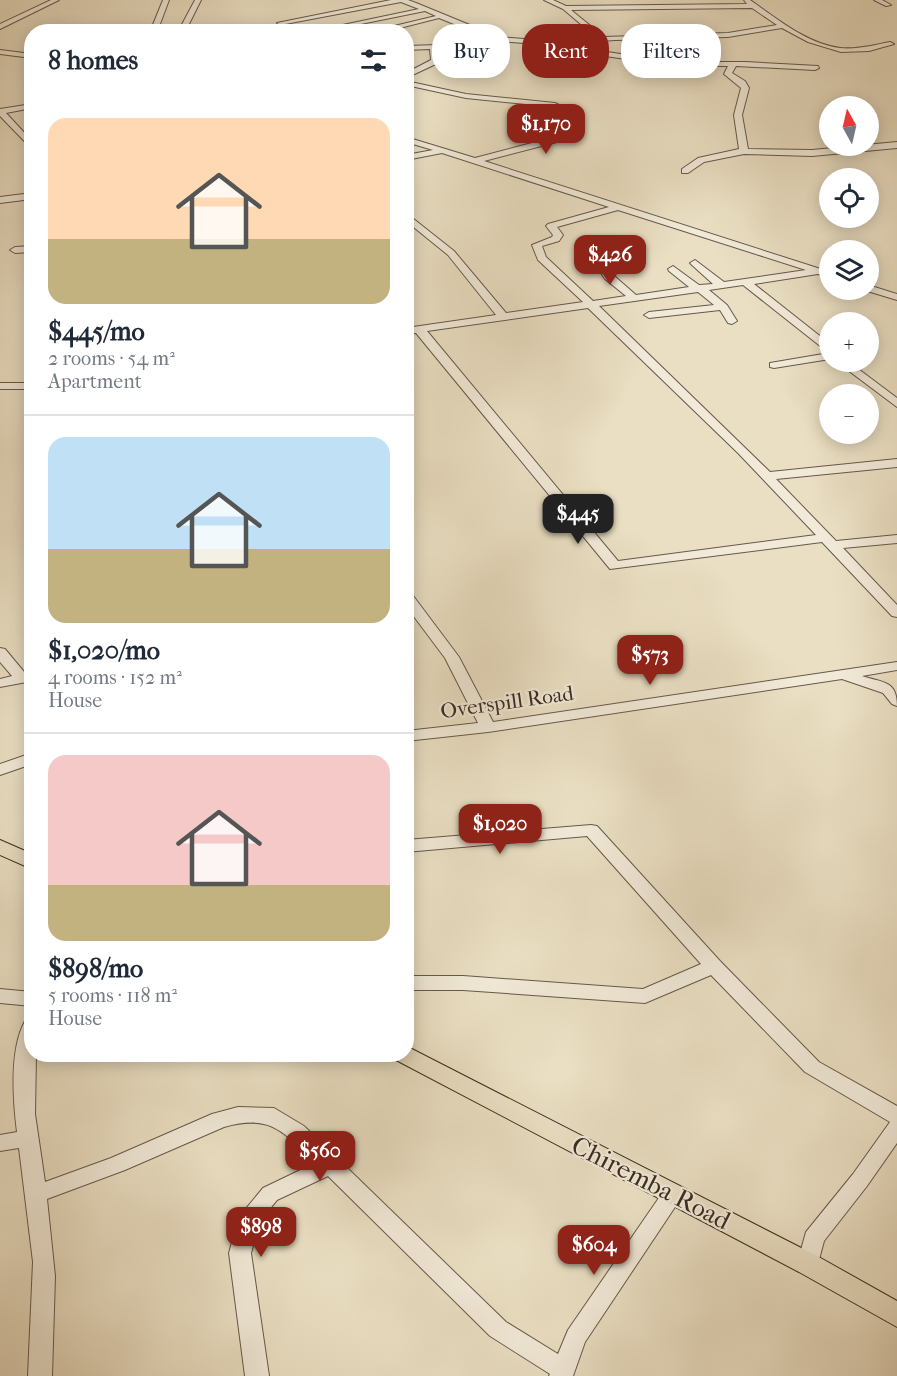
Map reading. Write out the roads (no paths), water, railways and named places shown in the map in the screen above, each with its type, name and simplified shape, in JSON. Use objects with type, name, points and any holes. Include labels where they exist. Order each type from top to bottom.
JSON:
[{"type":"main road","points":[[0,847],[24,858]]},
{"type":"main road","name":"Chiremba Road","points":[[414,1059],[808,1264],[897,1315]]},
{"type":"street","points":[[0,27],[56,0]]},
{"type":"street","points":[[156,24],[166,0]]},
{"type":"street","points":[[185,24],[198,0]]},
{"type":"street","points":[[294,24],[402,0],[443,16],[456,24]]},
{"type":"street","points":[[547,0],[565,8],[584,24]]},
{"type":"street","points":[[746,0],[782,26],[834,49],[868,49],[890,44]]},
{"type":"street","points":[[877,0],[888,5]]},
{"type":"street","points":[[565,8],[622,5],[656,8],[753,6]]},
{"type":"street","points":[[351,24],[427,9]]},
{"type":"street","points":[[408,24],[443,16]]},
{"type":"street","points":[[609,39],[728,35],[782,26]]},
{"type":"street","points":[[414,48],[432,47]]},
{"type":"street","points":[[0,52],[24,55]]},
{"type":"street","points":[[609,53],[674,64],[815,68]]},
{"type":"street","points":[[414,72],[432,63]]},
{"type":"street","points":[[733,64],[728,74],[742,83],[745,88],[738,115],[744,151]]},
{"type":"street","points":[[414,86],[472,97],[555,105]]},
{"type":"street","points":[[0,111],[24,107]]},
{"type":"street","points":[[0,111],[24,138]]},
{"type":"street","points":[[475,161],[573,135],[579,130],[578,125]]},
{"type":"street","points":[[414,142],[818,272]]},
{"type":"street","points":[[685,171],[701,160],[744,151],[818,153],[897,145]]},
{"type":"street","points":[[414,156],[442,151]]},
{"type":"street","points":[[0,200],[24,197]]},
{"type":"street","points":[[619,207],[551,225],[558,235],[556,238],[537,245],[541,258],[647,357],[768,476],[897,613]]},
{"type":"street","points":[[414,222],[452,253],[503,316]]},
{"type":"street","points":[[15,250],[24,249]]},
{"type":"street","points":[[695,263],[722,286]]},
{"type":"street","points":[[673,269],[723,308],[732,321]]},
{"type":"street","points":[[604,270],[633,297]]},
{"type":"street","points":[[414,330],[818,272]]},
{"type":"street","points":[[745,282],[819,341]]},
{"type":"street","points":[[879,291],[897,297]]},
{"type":"street","points":[[649,315],[723,308]]},
{"type":"street","points":[[414,331],[615,566],[828,541],[897,539]]},
{"type":"street","points":[[774,366],[819,358]]},
{"type":"street","points":[[856,372],[897,404]]},
{"type":"street","points":[[0,386],[24,386]]},
{"type":"street","points":[[768,476],[897,463]]},
{"type":"street","points":[[414,607],[452,657],[488,727]]},
{"type":"street","points":[[0,652],[24,675]]},
{"type":"street","name":"Overspill Road","points":[[414,735],[488,727],[897,666]]},
{"type":"street","points":[[845,675],[888,690],[897,700]]},
{"type":"street","points":[[0,683],[24,677]]},
{"type":"street","points":[[0,770],[24,761]]},
{"type":"street","points":[[414,845],[591,830],[714,966],[812,1067],[897,1116]]},
{"type":"street","points":[[414,983],[463,983],[645,996],[714,966]]},
{"type":"street","points":[[0,996],[24,998]]},
{"type":"street","points":[[25,1062],[24,1088],[28,1138],[38,1194],[45,1263],[40,1376]]},
{"type":"street","points":[[38,1194],[118,1164],[219,1120],[238,1114],[274,1116],[297,1132],[498,1329],[562,1373],[576,1337],[672,1195]]},
{"type":"street","points":[[808,1264],[814,1238],[860,1180],[897,1127]]},
{"type":"street","points":[[0,1143],[28,1138]]},
{"type":"street","points":[[257,1376],[240,1253],[250,1217],[270,1194],[330,1165]]}]
